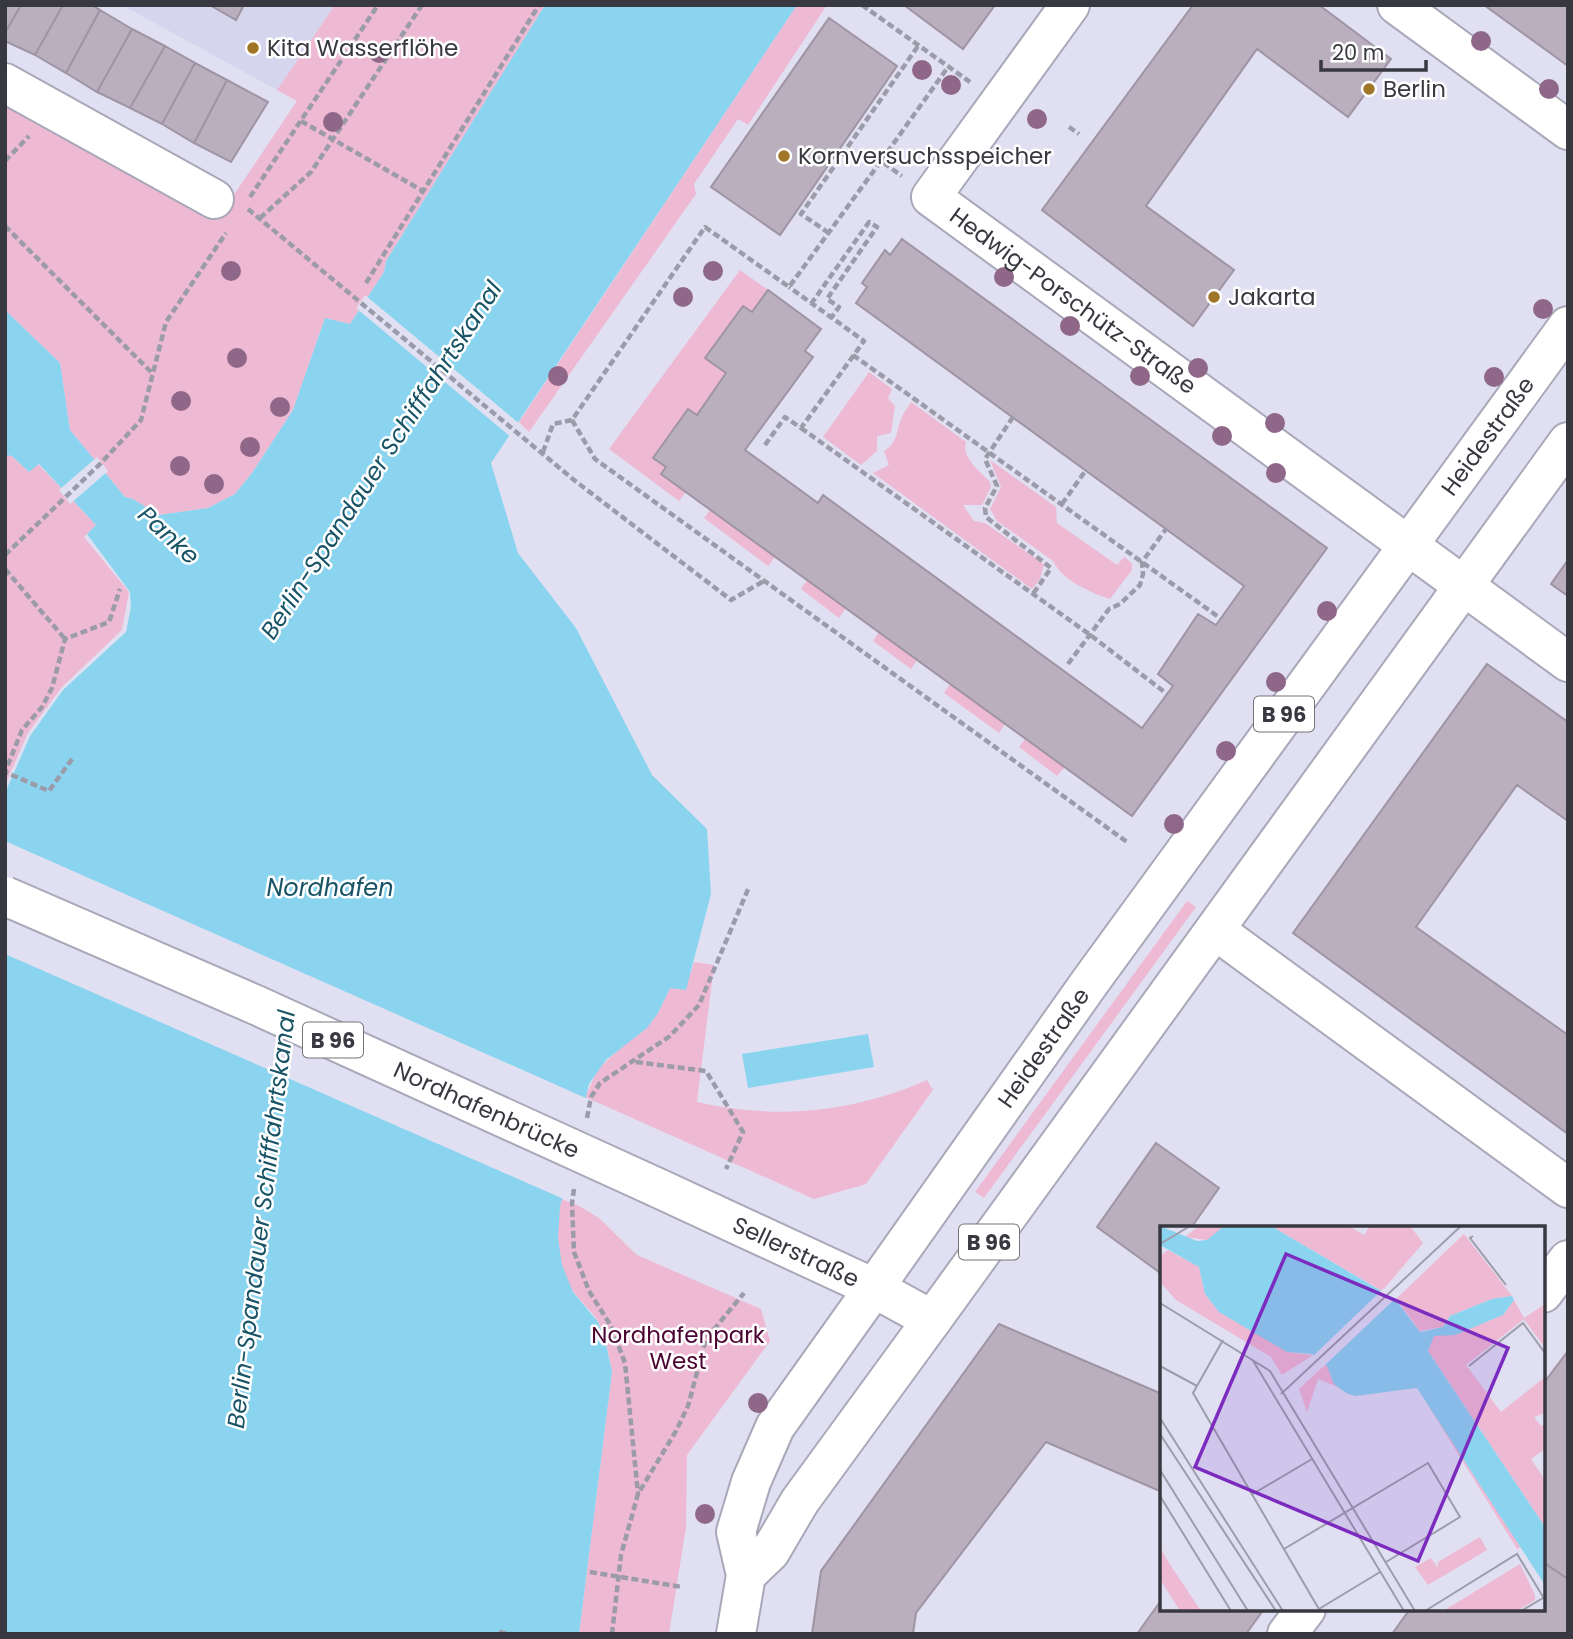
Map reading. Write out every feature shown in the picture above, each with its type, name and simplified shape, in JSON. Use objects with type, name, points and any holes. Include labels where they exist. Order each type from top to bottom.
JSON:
[{"type":"main road","name":"Hedwig-Porschütz-Straße","points":[[1070,5],[930,197],[1406,545]]},
{"type":"main road","points":[[1397,5],[1568,130]]},
{"type":"main road","points":[[5,83],[222,213]]},
{"type":"main road","name":"Heidestraße","points":[[736,1634],[746,1575],[736,1532],[751,1482],[775,1427],[1090,982],[1568,326]]},
{"type":"main road","name":"B 96","points":[[932,1320],[1568,442]]},
{"type":"main road","points":[[1406,545],[1568,662]]},
{"type":"main road","name":"Nordhafenbrücke","points":[[5,896],[245,1000],[658,1188]]},
{"type":"main road","points":[[1215,930],[1568,1188]]},
{"type":"main road","name":"Sellerstraße","points":[[658,1188],[874,1288],[932,1320]]},
{"type":"main road","points":[[1545,1290],[1568,1260]]},
{"type":"main road","points":[[746,1575],[770,1552],[800,1501],[932,1320]]},
{"type":"main road","points":[[1287,1634],[1304,1611]]},
{"type":"path","points":[[378,5],[244,205],[574,480],[731,600],[764,581]]},
{"type":"path","points":[[260,218],[311,172],[422,5]]},
{"type":"path","points":[[366,283],[539,5]]},
{"type":"path","points":[[862,5],[998,103]]},
{"type":"path","points":[[829,233],[801,214],[918,46]]},
{"type":"path","points":[[789,287],[948,67]]},
{"type":"path","points":[[301,121],[423,191]]},
{"type":"path","points":[[1069,127],[1079,134]]},
{"type":"path","points":[[881,161],[930,197]]},
{"type":"path","points":[[5,555],[102,463],[141,420],[166,322],[222,213]]},
{"type":"path","points":[[811,304],[869,222],[877,228],[827,299],[839,307],[831,318]]},
{"type":"path","points":[[5,226],[152,374]]},
{"type":"path","points":[[542,452],[552,424],[572,420],[705,227],[864,341],[801,428]]},
{"type":"path","points":[[853,355],[1220,618]]},
{"type":"path","points":[[765,445],[785,417],[1090,635],[1167,694]]},
{"type":"path","points":[[1013,417],[985,459],[997,486],[985,508],[986,517],[1051,568],[1033,594]]},
{"type":"path","points":[[572,420],[595,459],[1127,842]]},
{"type":"path","points":[[1062,504],[1086,470]]},
{"type":"path","points":[[1068,664],[1109,608],[1120,604],[1140,585],[1142,562],[1166,529]]},
{"type":"path","points":[[5,569],[65,639]]},
{"type":"path","points":[[65,639],[109,622],[120,589]]},
{"type":"path","points":[[65,639],[52,688],[42,708],[22,730],[5,772],[49,790],[72,759]]},
{"type":"path","points":[[591,1097],[600,1083],[614,1071],[635,1061],[670,1036],[699,1005],[749,887]]},
{"type":"path","points":[[635,1061],[706,1071],[743,1132],[726,1169]]},
{"type":"path","points":[[572,1203],[573,1252],[589,1291],[611,1326],[625,1363],[638,1494]]},
{"type":"path","points":[[612,1634],[621,1555],[638,1494],[688,1406],[706,1339],[744,1293]]},
{"type":"path","points":[[590,1572],[682,1587]]},
{"type":"path","points":[[499,1632],[511,1634]]},
{"type":"shaded area","name":"Kita Wasserflöhe","points":[[122,5],[335,5],[277,90]]},
{"type":"green space","points":[[335,5],[545,5],[386,261],[384,272],[350,324],[325,318],[293,410],[252,473],[235,494],[208,508],[158,515],[125,497],[70,430],[60,363],[5,310],[5,105],[217,220],[297,101],[277,90]]},
{"type":"green space","points":[[797,5],[827,5],[748,125],[738,119],[694,184],[696,194],[529,432],[519,422]]},
{"type":"green space","points":[[740,270],[768,290],[752,312],[743,307],[706,358],[726,373],[697,415],[688,409],[653,457],[666,467],[661,474],[686,492],[679,501],[609,449]]},
{"type":"green space","points":[[869,372],[892,389],[888,398],[895,406],[891,433],[877,436],[877,451],[861,465],[823,437]]},
{"type":"green space","points":[[911,402],[966,442],[969,459],[990,482],[991,487],[982,505],[963,505],[974,521],[985,523],[1044,564],[1040,579],[1032,589],[873,473],[889,465],[884,451],[894,440]]},
{"type":"green space","points":[[5,455],[12,456],[29,472],[38,464],[96,525],[84,537],[129,592],[122,630],[62,687],[28,733],[5,785]]},
{"type":"green space","points":[[990,460],[1056,507],[1057,523],[1117,565],[1124,557],[1132,563],[1132,570],[1110,599],[1070,580],[1053,561],[997,521],[990,509],[1001,487]]},
{"type":"green space","points":[[710,510],[775,557],[768,566],[704,518]]},
{"type":"green space","points":[[807,580],[846,608],[839,618],[801,589]]},
{"type":"green space","points":[[879,632],[917,660],[911,669],[873,641]]},
{"type":"green space","points":[[950,684],[1005,724],[999,733],[944,693]]},
{"type":"green space","points":[[1025,739],[1065,767],[1057,776],[1019,747]]},
{"type":"green space","points":[[1187,901],[1196,907],[984,1198],[975,1192]]},
{"type":"green space","points":[[694,962],[714,965],[697,1102],[727,1108],[785,1112],[871,1100],[927,1080],[932,1089],[935,1087],[866,1184],[814,1199],[585,1097],[598,1069],[658,1013],[670,988],[691,973]]},
{"type":"green space","name":"Nordhafenpark West","points":[[562,1199],[599,1218],[637,1255],[761,1309],[770,1341],[687,1455],[686,1527],[669,1634],[579,1634],[612,1372],[599,1324],[575,1294],[564,1273],[557,1235]]},
{"type":"water","name":"Nordhafen","points":[[545,5],[797,5],[491,463],[518,553],[576,628],[652,775],[707,829],[711,894],[686,990],[670,988],[647,1028],[606,1060],[589,1084],[560,1207],[558,1238],[562,1265],[573,1292],[598,1322],[612,1372],[579,1634],[5,1634],[5,793],[30,736],[63,690],[126,632],[131,607],[130,592],[87,534],[96,525],[39,464],[29,472],[12,456],[5,455],[5,310],[60,363],[70,430],[125,497],[159,515],[208,508],[235,494],[293,410],[325,318],[350,324],[384,272],[386,261]]},
{"type":"water","points":[[868,1034],[874,1067],[748,1088],[742,1054]]},
{"type":"pier","points":[[365,295],[521,425],[512,438],[356,308]]},
{"type":"pier","points":[[97,457],[108,471],[70,504],[59,490]]},
{"type":"pier","points":[[5,841],[588,1099],[566,1200],[5,954]]},
{"type":"building","points":[[5,5],[21,5],[5,33]]},
{"type":"building","points":[[21,5],[63,5],[35,55],[5,41],[5,33]]},
{"type":"building","points":[[63,5],[91,5],[100,10],[66,73],[35,55]]},
{"type":"building","points":[[210,5],[244,5],[236,20]]},
{"type":"building","points":[[904,5],[995,5],[963,49]]},
{"type":"building","points":[[1193,5],[1319,5],[1391,59],[1348,117],[1257,49],[1146,206],[1234,270],[1193,326],[1042,210]]},
{"type":"building","points":[[1484,5],[1568,5],[1568,66]]},
{"type":"building","points":[[100,10],[132,29],[97,92],[66,73]]},
{"type":"building","name":"Kornversuchsspeicher","points":[[829,18],[897,66],[780,235],[711,187]]},
{"type":"building","points":[[132,29],[165,46],[130,108],[97,92]]},
{"type":"building","points":[[165,46],[195,63],[162,124],[130,108]]},
{"type":"building","points":[[195,63],[227,80],[194,143],[162,124]]},
{"type":"building","points":[[227,80],[268,102],[231,162],[194,143]]},
{"type":"building","points":[[902,239],[1327,548],[1132,816],[661,474],[666,467],[653,458],[688,409],[697,415],[726,373],[705,358],[743,306],[752,312],[768,290],[821,329],[805,351],[813,357],[745,450],[818,503],[823,495],[1142,728],[1173,686],[1158,674],[1198,614],[1216,625],[1244,586],[856,303],[867,287],[862,283],[885,250],[890,255]]},
{"type":"building","points":[[1568,560],[1568,596],[1551,584]]},
{"type":"building","points":[[1487,664],[1568,722],[1568,821],[1517,785],[1416,927],[1568,1035],[1568,1134],[1293,933]]},
{"type":"building","points":[[1156,1143],[1219,1188],[1192,1226],[1160,1226],[1159,1272],[1097,1227]]},
{"type":"building","points":[[999,1324],[1160,1393],[1160,1491],[1046,1442],[916,1613],[913,1634],[812,1634],[821,1571]]},
{"type":"building","points":[[1568,1351],[1568,1579],[1545,1563],[1545,1381]]},
{"type":"building","points":[[1545,1563],[1568,1579],[1568,1634],[1392,1634],[1409,1611],[1545,1611]]},
{"type":"building","points":[[1160,1602],[1160,1611],[1263,1611],[1246,1634],[1137,1634]]},
{"type":"place","name":"Kita Wasserflöhe","points":[[253,48]]},
{"type":"place","name":"Berlin","points":[[1369,89]]},
{"type":"place","name":"Kornversuchsspeicher","points":[[784,156]]},
{"type":"place","name":"Jakarta","points":[[1214,297]]},
{"type":"water label","name":"Berlin-Spandauer Schifffahrtskanal","points":[[381,460]]},
{"type":"water label","name":"Panke","points":[[169,535]]},
{"type":"water label","name":"Berlin-Spandauer Schifffahrtskanal","points":[[261,1219]]}]
